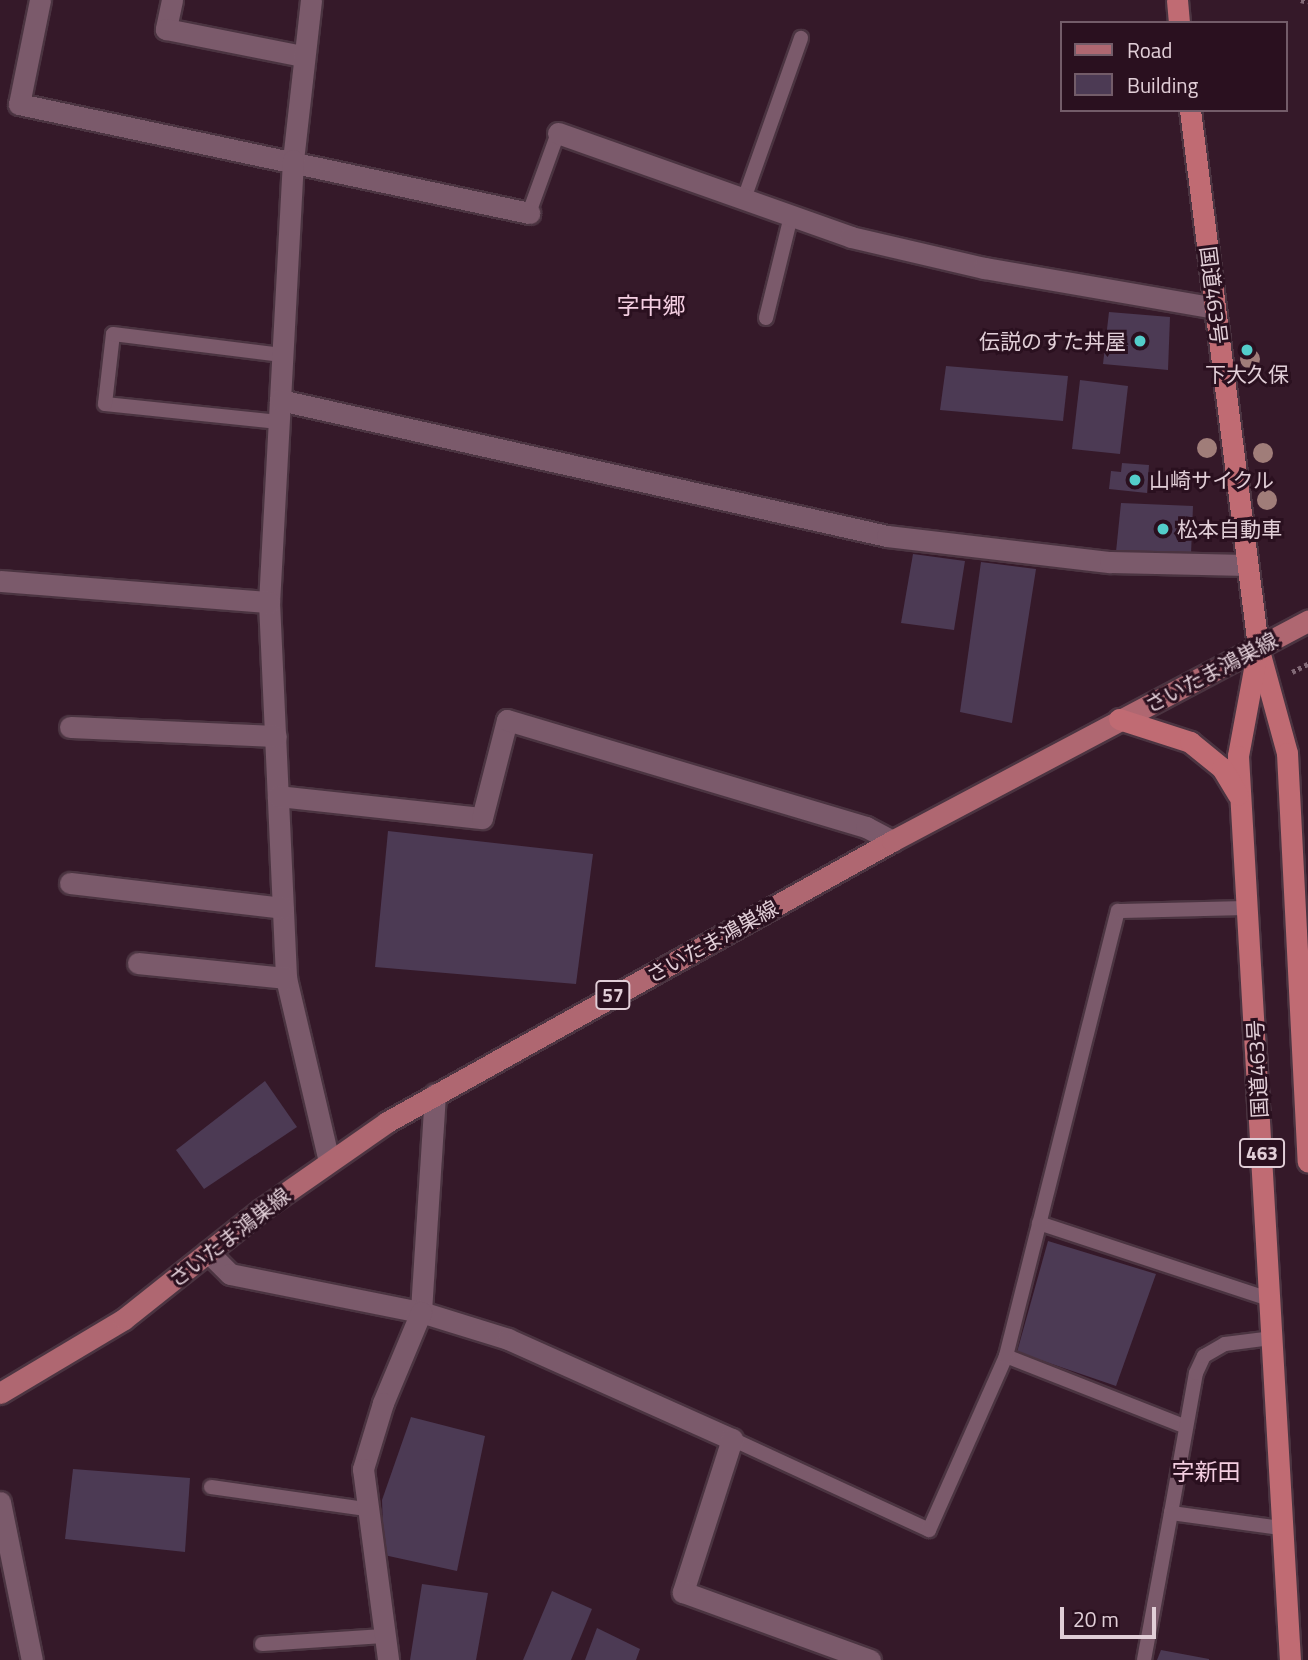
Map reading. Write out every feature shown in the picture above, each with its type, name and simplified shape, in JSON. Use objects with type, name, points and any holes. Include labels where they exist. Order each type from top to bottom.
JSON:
[{"type":"highway","points":[[1177,0],[1180,21]]},
{"type":"highway","name":"国道463号","points":[[1190,112],[1258,647],[1287,753],[1308,1161]]},
{"type":"highway","name":"国道463号","points":[[1258,647],[1238,756],[1249,908],[1280,1528],[1290,1660]]},
{"type":"highway","points":[[1119,719],[1190,742],[1222,768],[1241,800]]},
{"type":"main road","name":"さいたま鴻巣線","points":[[0,1393],[124,1319],[329,1161],[435,1094],[892,841],[1308,621]]},
{"type":"street","points":[[40,0],[19,104],[293,160],[529,213]]},
{"type":"street","points":[[172,0],[166,29],[302,56]]},
{"type":"street","points":[[311,0],[302,56],[293,160],[269,602],[286,978],[329,1161]]},
{"type":"street","points":[[558,133],[851,237],[984,268],[1215,308]]},
{"type":"street","points":[[281,400],[887,536],[1110,562],[1247,565]]},
{"type":"street","points":[[0,581],[269,602]]},
{"type":"street","points":[[278,796],[482,818],[506,720],[866,827],[892,841]]},
{"type":"street","points":[[70,727],[275,736]]},
{"type":"street","points":[[70,883],[283,908]]},
{"type":"street","points":[[138,963],[286,978]]},
{"type":"street","points":[[388,1660],[366,1509],[363,1469],[383,1403],[421,1312],[435,1094]]},
{"type":"street","points":[[208,1252],[230,1274],[421,1312],[508,1339],[732,1438],[683,1592],[870,1660]]},
{"type":"street","points":[[0,1502],[32,1660]]},
{"type":"lane","points":[[744,199],[801,38]]},
{"type":"lane","points":[[529,213],[558,133]]},
{"type":"lane","points":[[766,318],[791,216]]},
{"type":"lane","points":[[279,422],[105,404],[113,334],[282,355]]},
{"type":"lane","points":[[732,1438],[929,1530],[1006,1356],[1118,911],[1249,908]]},
{"type":"lane","points":[[1039,1223],[1269,1299]]},
{"type":"lane","points":[[1144,1660],[1196,1373],[1204,1356],[1224,1345],[1271,1338]]},
{"type":"lane","points":[[1006,1356],[1186,1427]]},
{"type":"lane","points":[[211,1487],[366,1509]]},
{"type":"lane","points":[[1171,1513],[1280,1528]]},
{"type":"lane","points":[[262,1644],[384,1636]]},
{"type":"path","points":[[1301,0],[1308,2]]},
{"type":"building","points":[[1109,312],[1170,317],[1168,370],[1103,364]]},
{"type":"building","points":[[946,366],[1068,376],[1063,421],[940,410]]},
{"type":"building","points":[[1080,380],[1128,386],[1120,454],[1072,449]]},
{"type":"building","points":[[1122,463],[1149,465],[1147,493],[1109,489],[1111,471],[1121,472]]},
{"type":"building","points":[[1121,503],[1193,506],[1191,554],[1116,552]]},
{"type":"building","points":[[913,554],[965,561],[954,630],[901,623]]},
{"type":"building","points":[[981,562],[1036,569],[1012,723],[960,712]]},
{"type":"building","points":[[388,831],[593,854],[576,984],[375,967]]},
{"type":"building","points":[[265,1081],[297,1127],[204,1189],[176,1150]]},
{"type":"building","points":[[1048,1241],[1156,1274],[1116,1386],[1017,1352]]},
{"type":"building","points":[[411,1417],[485,1436],[457,1571],[384,1555],[382,1500]]},
{"type":"building","points":[[73,1469],[190,1478],[185,1552],[65,1539]]},
{"type":"building","points":[[422,1584],[488,1593],[476,1660],[410,1660]]},
{"type":"building","points":[[552,1591],[592,1609],[571,1660],[523,1660]]},
{"type":"building","points":[[597,1628],[640,1649],[636,1660],[585,1660]]},
{"type":"building","points":[[1161,1650],[1209,1659],[1209,1660],[1157,1660]]},
{"type":"place","name":"伝説のすた丼屋","points":[[1140,341]]},
{"type":"place","name":"下大久保","points":[[1247,350]]},
{"type":"place","name":"山崎サイクル","points":[[1135,480]]},
{"type":"place","name":"松本自動車","points":[[1163,529]]},
{"type":"district","name":"字中郷","points":[[651,306]]},
{"type":"district","name":"字新田","points":[[1206,1472]]}]
